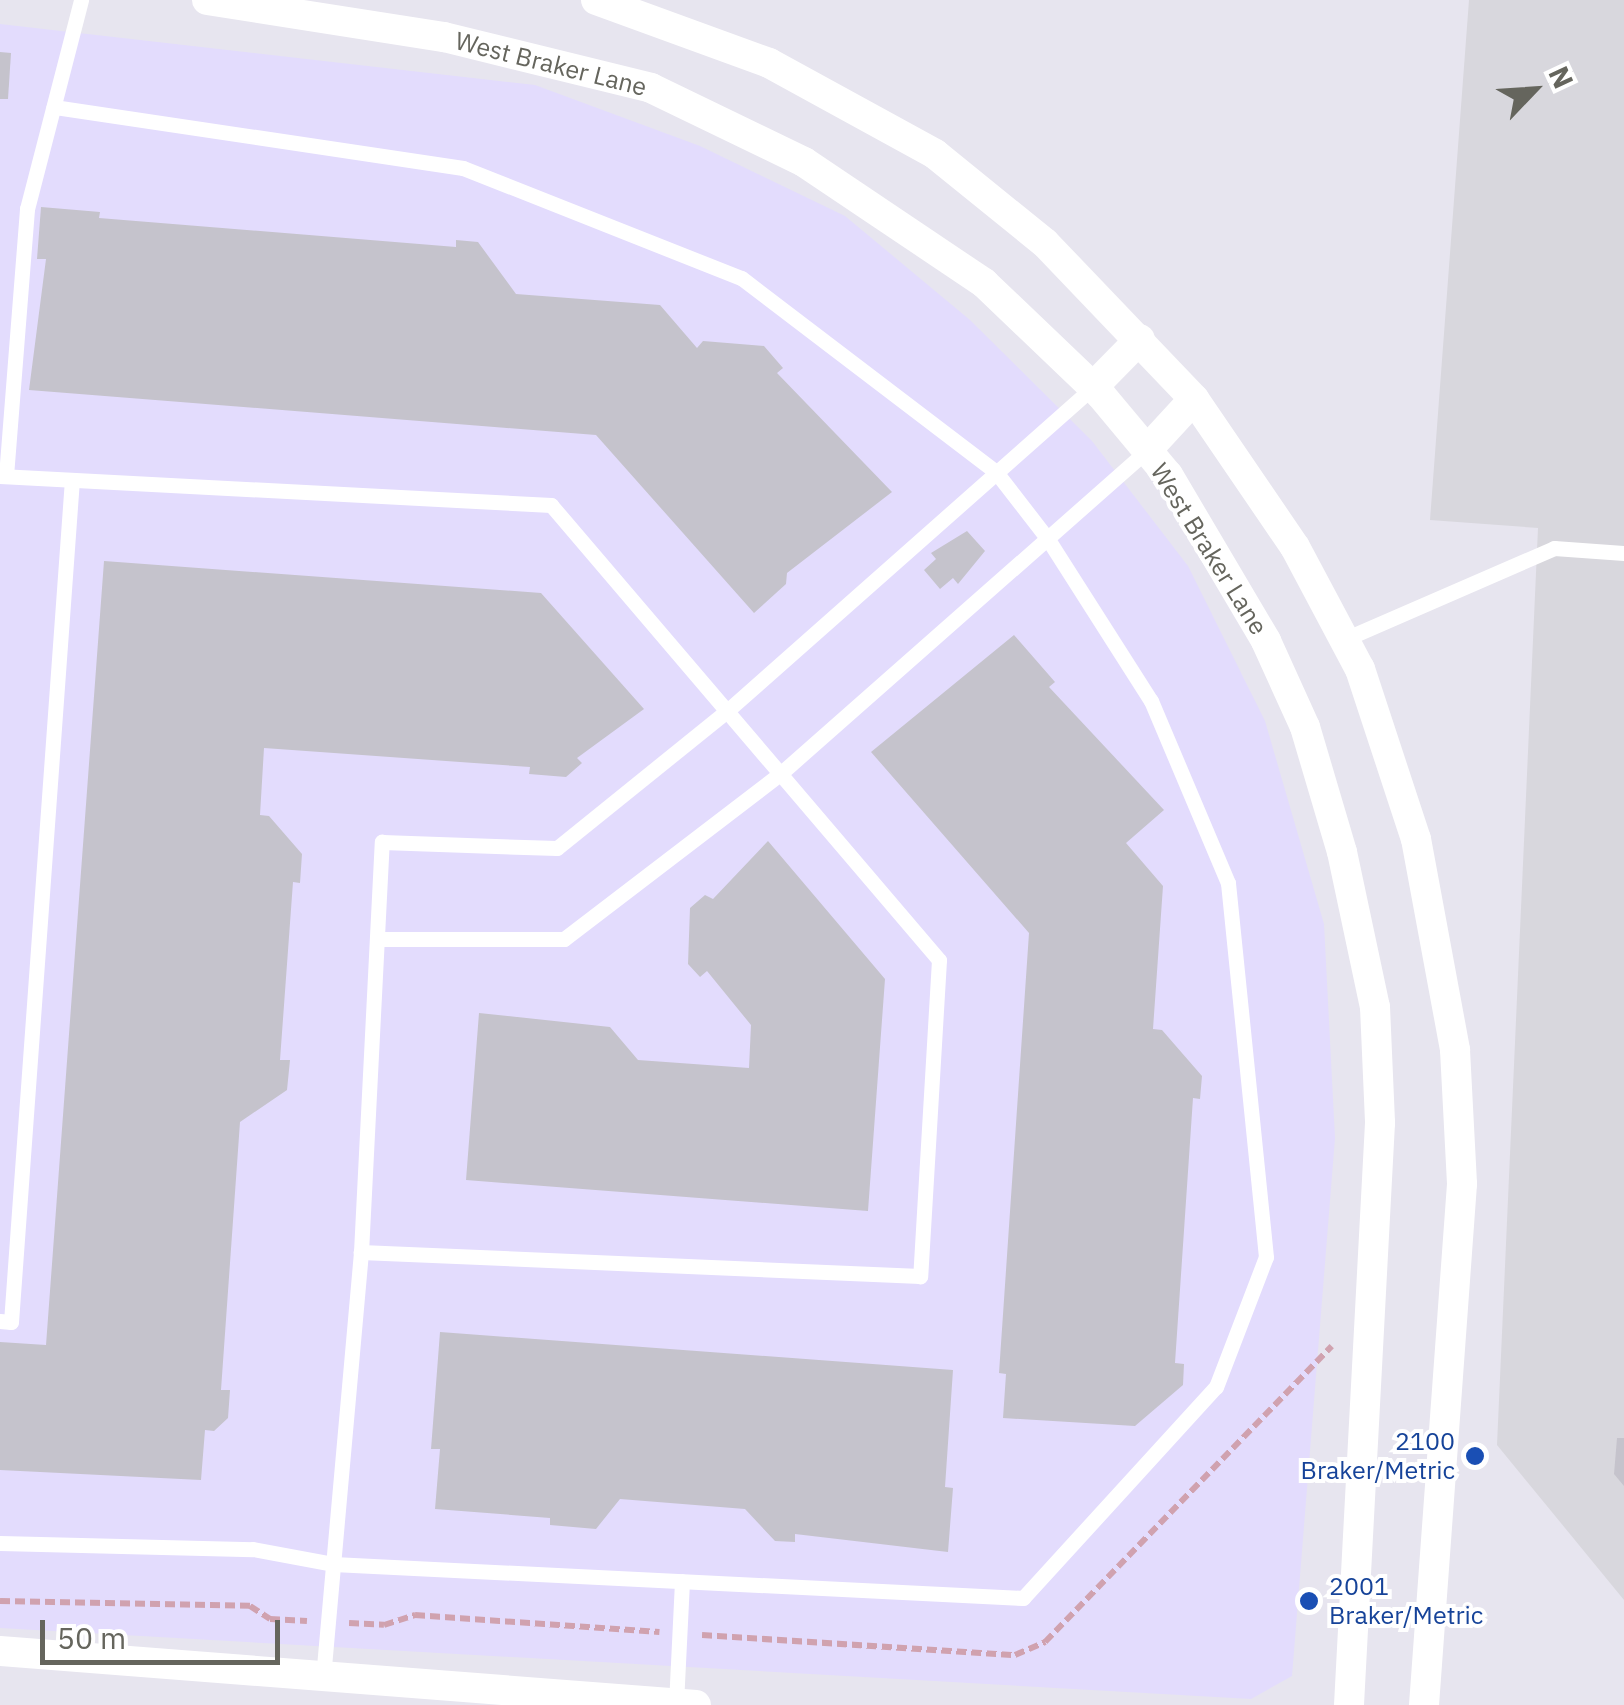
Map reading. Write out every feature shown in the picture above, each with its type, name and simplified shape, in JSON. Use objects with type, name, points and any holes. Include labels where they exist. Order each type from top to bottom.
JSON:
[{"type":"main road","name":"West Braker Lane","points":[[207,0],[347,11],[650,88],[787,154],[984,282],[1092,388],[1147,450],[1236,585],[1305,727],[1342,852],[1375,1007],[1379,1142],[1348,1705]]},
{"type":"main road","points":[[596,0],[769,63],[935,154],[1044,243],[1194,399],[1296,546],[1344,639],[1380,722],[1416,839],[1455,1050],[1462,1184],[1424,1705]]},
{"type":"main road","points":[[1092,388],[1140,339]]},
{"type":"main road","points":[[1147,450],[1194,399]]},
{"type":"main road","points":[[0,1650],[322,1692],[686,1704]]},
{"type":"lane","points":[[81,0],[27,209],[3,476],[550,504],[939,960],[920,1276],[361,1252]]},
{"type":"lane","points":[[0,1544],[252,1548],[333,1564],[1023,1598],[1216,1386],[1266,1258],[1228,883],[1151,700],[1048,538],[996,472],[741,278],[463,168],[54,107]]},
{"type":"lane","points":[[322,1692],[361,1252],[382,842],[558,848],[727,711],[1092,388]]},
{"type":"lane","points":[[377,939],[564,939],[780,774],[1147,450]]},
{"type":"lane","points":[[0,1321],[10,1322],[72,480]]},
{"type":"lane","points":[[1344,639],[1554,548],[1624,553]]},
{"type":"lane","points":[[682,1582],[686,1704]]},
{"type":"shaded area","points":[[1469,0],[1624,0],[1624,1600],[1497,1445],[1538,528],[1430,520]]},
{"type":"shaded area","points":[[0,24],[535,85],[700,146],[845,216],[970,320],[1092,441],[1188,566],[1265,721],[1324,924],[1335,1138],[1292,1676],[1251,1699],[0,1628]]},
{"type":"building","points":[[0,52],[11,53],[8,99],[0,99]]},
{"type":"building","points":[[41,207],[100,212],[99,218],[456,247],[456,240],[478,242],[516,294],[660,305],[697,348],[703,341],[764,346],[783,368],[777,373],[892,492],[787,573],[786,584],[754,613],[596,435],[29,390],[46,259],[37,259]]},
{"type":"building","points":[[967,531],[985,551],[958,584],[953,578],[940,589],[924,570],[936,559],[931,553]]},
{"type":"building","points":[[104,561],[541,593],[644,709],[577,758],[582,763],[566,777],[529,774],[530,767],[264,748],[260,815],[269,816],[302,854],[300,883],[293,882],[280,1060],[290,1060],[287,1090],[240,1122],[221,1390],[230,1390],[228,1418],[214,1431],[205,1430],[201,1480],[0,1470],[0,1342],[46,1345]]},
{"type":"building","points":[[1014,635],[1055,682],[1049,687],[1164,810],[1126,843],[1163,886],[1153,1029],[1162,1030],[1202,1076],[1200,1099],[1193,1098],[1175,1363],[1184,1364],[1183,1385],[1135,1426],[1003,1418],[1006,1374],[999,1373],[1029,933],[871,752]]},
{"type":"building","points":[[768,841],[885,979],[868,1211],[466,1180],[479,1013],[610,1027],[638,1060],[749,1068],[751,1025],[707,971],[700,977],[688,964],[690,908],[705,895],[713,899]]},
{"type":"building","points":[[440,1332],[953,1370],[945,1487],[953,1488],[948,1552],[795,1534],[795,1542],[775,1541],[745,1509],[620,1499],[596,1529],[550,1525],[550,1518],[435,1509],[440,1449],[431,1449]]},
{"type":"building","points":[[1617,1438],[1624,1438],[1624,1486],[1614,1474]]},
{"type":"place","name":"2100 Braker/Metric","points":[[1475,1456]]},
{"type":"place","name":"2001 Braker/Metric","points":[[1309,1601]]}]
